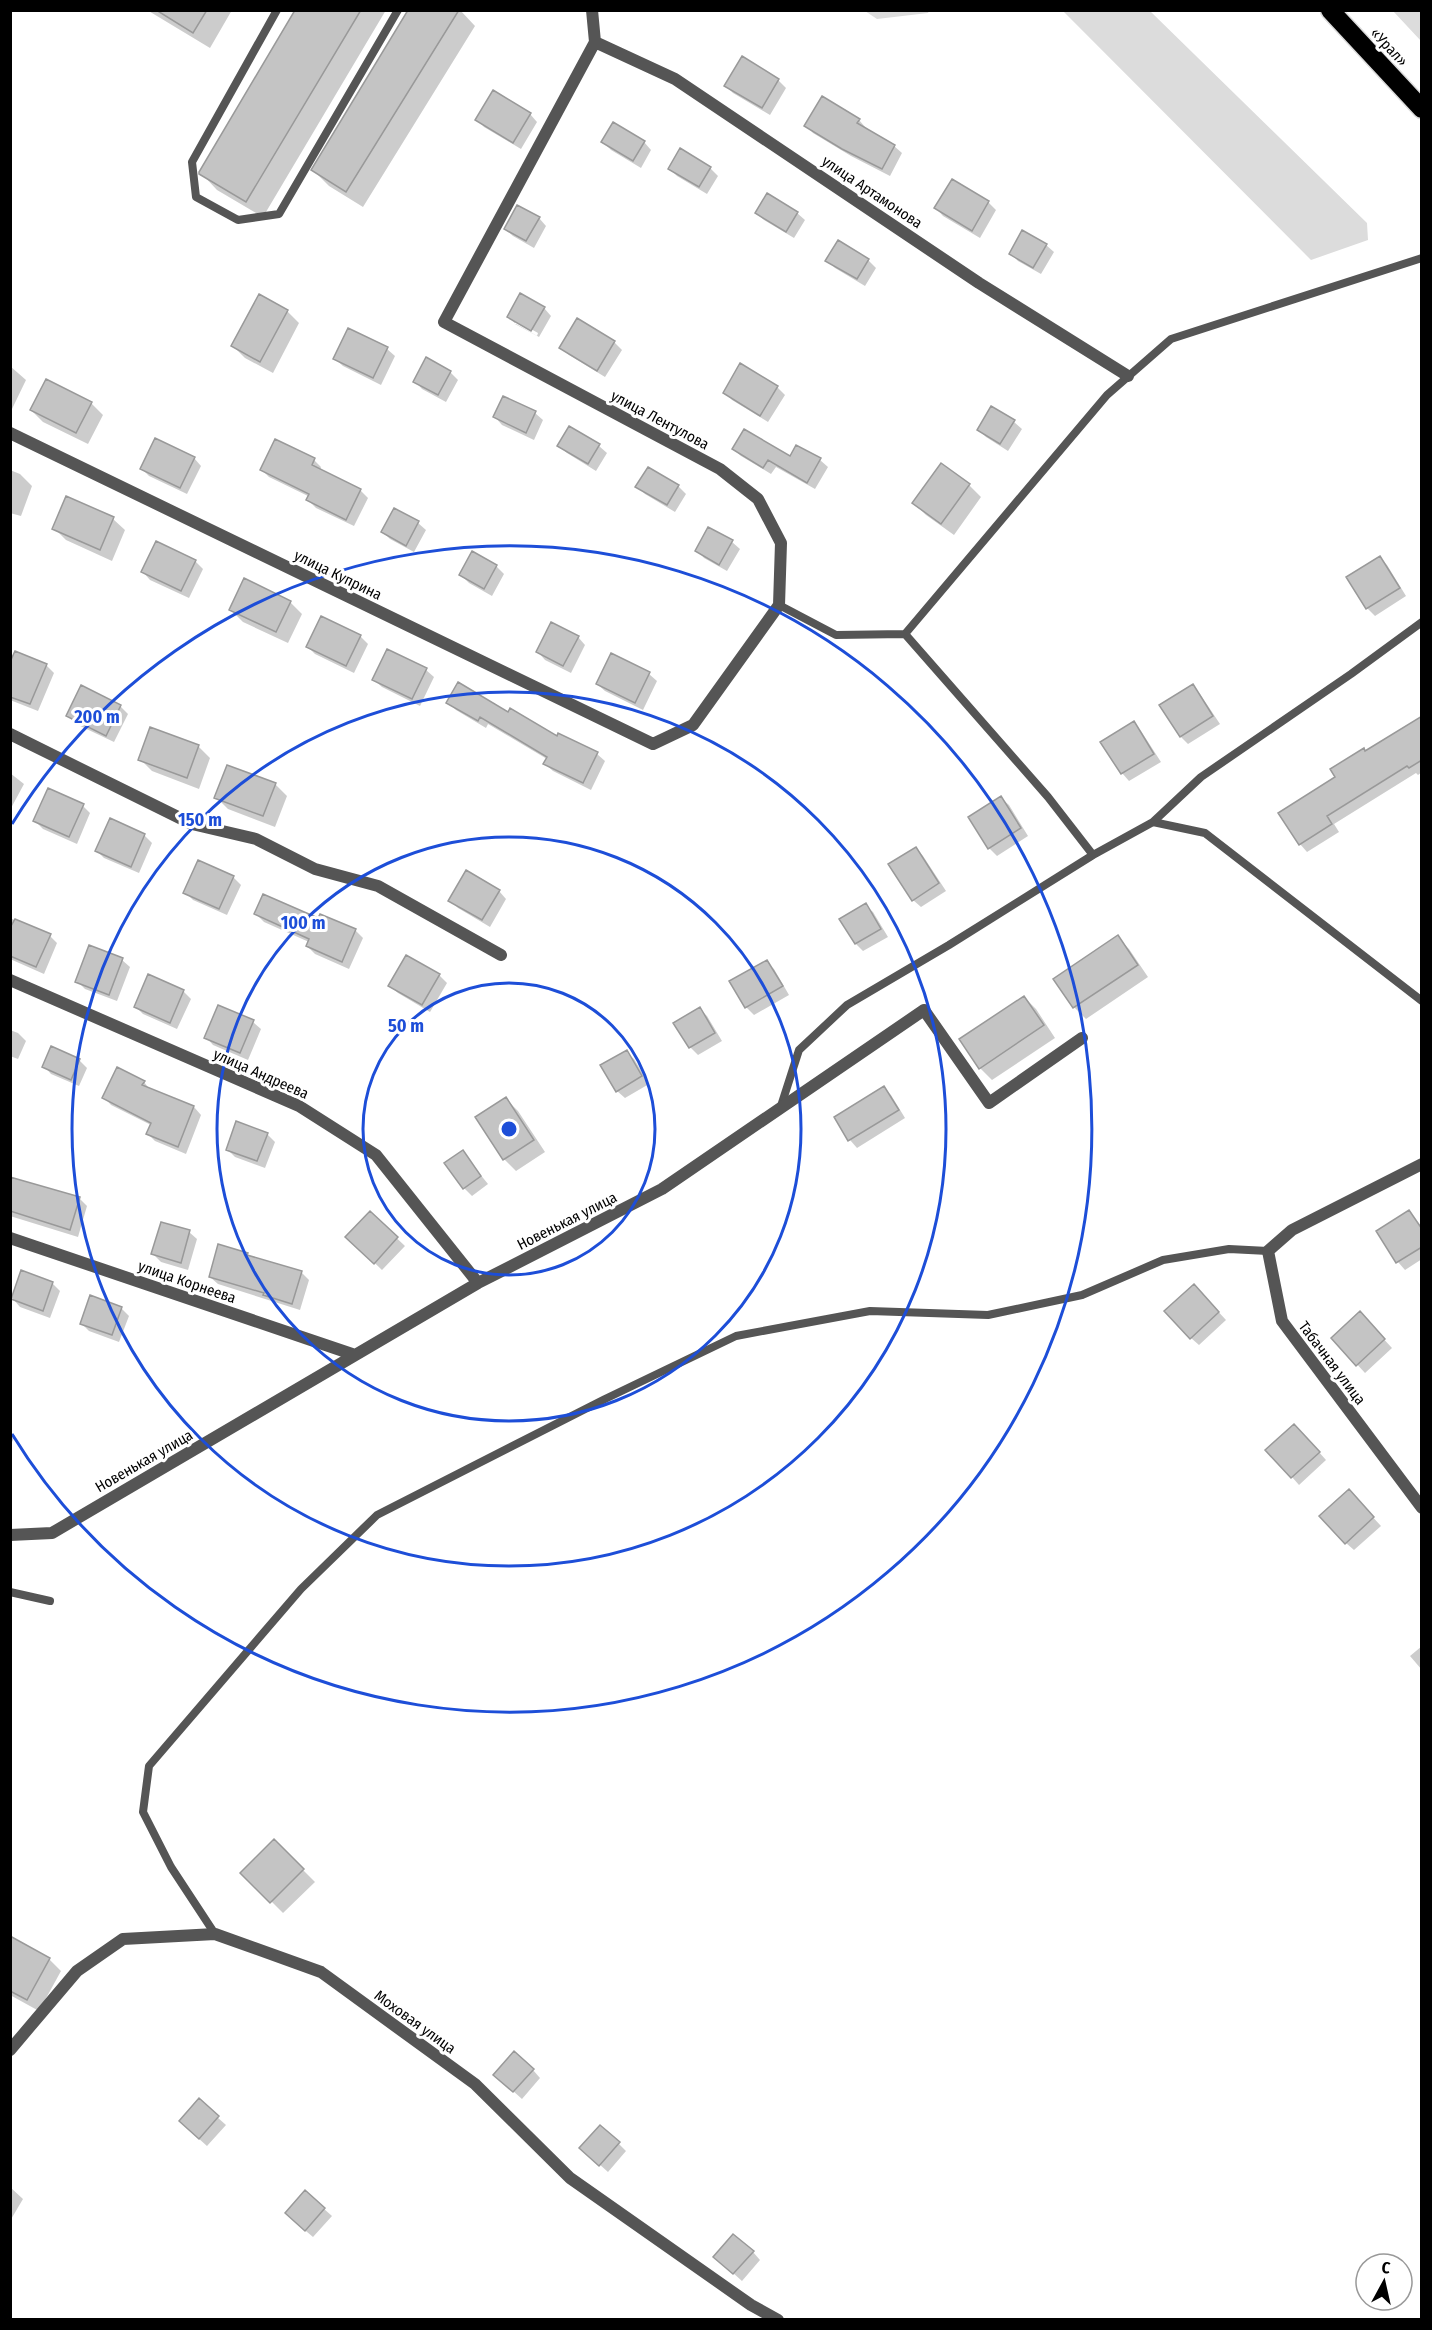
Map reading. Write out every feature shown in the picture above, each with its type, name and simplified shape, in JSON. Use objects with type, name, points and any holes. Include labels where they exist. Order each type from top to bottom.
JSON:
[{"type":"highway","name":"«Урал»","points":[[1330,10],[1422,109]]},
{"type":"street","points":[[592,10],[595,42]]},
{"type":"street","name":"улица Лентулова","points":[[595,42],[444,322],[720,469],[758,499],[781,543],[779,605]]},
{"type":"street","name":"улица Артамонова","points":[[595,42],[675,79],[979,283],[1128,376]]},
{"type":"street","name":"улица Куприна","points":[[10,433],[653,744],[693,725],[779,605]]},
{"type":"street","points":[[10,734],[192,824],[256,839],[315,869],[378,886],[501,955]]},
{"type":"street","name":"улица Андреева","points":[[10,980],[299,1106],[376,1155],[478,1282]]},
{"type":"street","name":"Новенькая улица","points":[[10,1535],[52,1533],[478,1282],[662,1190],[924,1010],[989,1103],[1082,1038]]},
{"type":"street","points":[[1268,1251],[1292,1230],[1422,1164]]},
{"type":"street","name":"улица Корнеева","points":[[10,1238],[355,1355]]},
{"type":"street","name":"Табачная улица","points":[[1268,1251],[1282,1322],[1422,1508]]},
{"type":"street","name":"Моховая улица","points":[[10,2050],[77,1971],[123,1939],[215,1934],[321,1972],[475,2084],[570,2178],[751,2305],[778,2319]]},
{"type":"lane","points":[[277,10],[192,162],[196,197],[238,220],[279,214],[398,10]]},
{"type":"lane","points":[[779,605],[836,635],[905,634],[1107,395],[1171,339],[1422,258]]},
{"type":"lane","points":[[780,1108],[799,1050],[847,1005],[1094,855],[1153,822],[1201,777],[1351,674],[1422,622]]},
{"type":"lane","points":[[905,634],[1047,797],[1094,855]]},
{"type":"lane","points":[[1153,822],[1205,833],[1422,1001]]},
{"type":"lane","points":[[215,1934],[171,1867],[143,1812],[149,1766],[301,1589],[377,1515],[605,1399],[736,1336],[870,1311],[988,1315],[1082,1295],[1163,1260],[1229,1249],[1268,1251]]},
{"type":"lane","points":[[10,1592],[50,1601]]},
{"type":"shaded area","points":[[865,11],[929,11],[928,13],[877,19]]},
{"type":"shaded area","points":[[1063,11],[1150,11],[1367,223],[1368,240],[1311,260]]},
{"type":"shaded area","points":[[1393,11],[1421,11],[1421,41]]},
{"type":"building","points":[[156,10],[207,10],[193,33]]},
{"type":"building","points":[[295,10],[361,10],[246,202],[199,172]]},
{"type":"building","points":[[408,10],[459,10],[346,192],[311,170]]},
{"type":"building","points":[[742,56],[779,79],[762,108],[724,86]]},
{"type":"building","points":[[493,90],[531,113],[513,143],[475,120]]},
{"type":"building","points":[[822,96],[860,119],[857,123],[895,145],[882,169],[804,126]]},
{"type":"building","points":[[613,122],[645,141],[633,161],[601,142]]},
{"type":"building","points":[[680,148],[711,167],[699,187],[668,169]]},
{"type":"building","points":[[952,179],[989,201],[972,231],[934,208]]},
{"type":"building","points":[[767,193],[798,212],[786,232],[755,213]]},
{"type":"building","points":[[517,205],[540,217],[526,241],[504,229]]},
{"type":"building","points":[[1022,230],[1047,244],[1033,268],[1009,254]]},
{"type":"building","points":[[838,240],[869,259],[857,279],[825,261]]},
{"type":"building","points":[[520,293],[545,307],[531,331],[507,317]]},
{"type":"building","points":[[259,294],[288,310],[260,362],[231,346]]},
{"type":"building","points":[[577,318],[615,341],[597,371],[559,348]]},
{"type":"building","points":[[348,328],[388,347],[373,378],[333,359]]},
{"type":"building","points":[[426,357],[451,371],[438,395],[413,382]]},
{"type":"building","points":[[740,363],[778,386],[760,416],[723,393]]},
{"type":"building","points":[[46,379],[92,402],[76,433],[30,410]]},
{"type":"building","points":[[503,396],[536,411],[526,433],[493,417]]},
{"type":"building","points":[[991,406],[1015,420],[1000,444],[977,430]]},
{"type":"building","points":[[569,426],[600,444],[588,464],[557,446]]},
{"type":"building","points":[[744,429],[790,456],[796,445],[821,458],[807,483],[768,460],[763,468],[732,449]]},
{"type":"building","points":[[155,438],[195,457],[180,488],[140,469]]},
{"type":"building","points":[[275,439],[315,458],[312,465],[361,489],[346,520],[306,500],[309,494],[260,470]]},
{"type":"building","points":[[941,463],[970,484],[941,524],[912,503]]},
{"type":"building","points":[[648,467],[679,485],[667,505],[635,487]]},
{"type":"building","points":[[66,496],[114,517],[100,550],[52,529]]},
{"type":"building","points":[[394,508],[419,521],[406,546],[381,532]]},
{"type":"building","points":[[708,527],[733,540],[719,565],[695,551]]},
{"type":"building","points":[[156,541],[196,560],[181,591],[141,572]]},
{"type":"building","points":[[472,551],[497,565],[484,589],[459,575]]},
{"type":"building","points":[[1380,556],[1400,588],[1366,609],[1346,577]]},
{"type":"building","points":[[244,578],[291,601],[276,632],[229,610]]},
{"type":"building","points":[[321,616],[361,635],[346,666],[306,647]]},
{"type":"building","points":[[551,622],[579,636],[563,666],[536,652]]},
{"type":"building","points":[[387,649],[427,668],[412,699],[372,680]]},
{"type":"building","points":[[15,651],[47,664],[30,704],[10,697],[10,662]]},
{"type":"building","points":[[611,653],[650,672],[635,703],[596,684]]},
{"type":"building","points":[[458,682],[508,712],[510,708],[557,736],[558,733],[598,752],[583,783],[543,764],[547,757],[480,717],[478,721],[446,703]]},
{"type":"building","points":[[1193,684],[1213,716],[1180,737],[1159,705]]},
{"type":"building","points":[[81,685],[121,705],[106,736],[66,716]]},
{"type":"building","points":[[1422,716],[1422,760],[1409,768],[1407,766],[1327,816],[1332,824],[1299,845],[1278,813],[1335,777],[1330,769],[1364,748],[1365,751]]},
{"type":"building","points":[[1134,721],[1154,754],[1121,774],[1100,742]]},
{"type":"building","points":[[150,727],[199,745],[187,778],[138,760]]},
{"type":"building","points":[[227,765],[276,783],[263,816],[214,798]]},
{"type":"building","points":[[48,788],[84,804],[69,837],[33,821]]},
{"type":"building","points":[[1001,796],[1021,828],[988,849],[968,817]]},
{"type":"building","points":[[110,818],[145,834],[131,867],[95,851]]},
{"type":"building","points":[[916,847],[939,883],[912,901],[888,864]]},
{"type":"building","points":[[198,860],[234,876],[219,909],[183,893]]},
{"type":"building","points":[[466,870],[500,890],[482,920],[448,901]]},
{"type":"building","points":[[263,894],[318,918],[320,914],[356,929],[342,962],[306,946],[309,939],[254,914]]},
{"type":"building","points":[[866,903],[881,929],[855,944],[839,919]]},
{"type":"building","points":[[15,919],[51,934],[36,967],[10,956],[10,928]]},
{"type":"building","points":[[1118,935],[1138,965],[1073,1008],[1053,979]]},
{"type":"building","points":[[89,945],[123,958],[109,995],[75,982]]},
{"type":"building","points":[[406,955],[440,974],[422,1005],[388,986]]},
{"type":"building","points":[[767,960],[783,986],[745,1008],[729,981]]},
{"type":"building","points":[[148,974],[184,990],[170,1023],[134,1007]]},
{"type":"building","points":[[1024,996],[1044,1025],[979,1069],[959,1039]]},
{"type":"building","points":[[218,1005],[254,1020],[240,1053],[204,1038]]},
{"type":"building","points":[[700,1007],[715,1033],[689,1048],[673,1023]]},
{"type":"building","points":[[51,1046],[80,1059],[71,1080],[42,1067]]},
{"type":"building","points":[[627,1050],[642,1076],[616,1092],[600,1065]]},
{"type":"building","points":[[117,1067],[145,1081],[142,1085],[194,1106],[178,1147],[146,1134],[151,1123],[102,1098]]},
{"type":"building","points":[[884,1086],[899,1110],[848,1141],[834,1117]]},
{"type":"building","points":[[506,1097],[534,1140],[503,1160],[475,1117]]},
{"type":"building","points":[[236,1121],[268,1133],[257,1161],[226,1150]]},
{"type":"building","points":[[463,1150],[481,1176],[463,1189],[444,1163]]},
{"type":"building","points":[[10,1177],[80,1197],[70,1230],[10,1211]]},
{"type":"building","points":[[1409,1210],[1422,1229],[1422,1247],[1396,1263],[1376,1231]]},
{"type":"building","points":[[370,1211],[398,1237],[374,1264],[345,1237]]},
{"type":"building","points":[[161,1222],[190,1230],[181,1263],[151,1254]]},
{"type":"building","points":[[218,1244],[302,1271],[292,1304],[209,1277]]},
{"type":"building","points":[[21,1270],[53,1282],[43,1311],[11,1299]]},
{"type":"building","points":[[1194,1284],[1219,1312],[1190,1339],[1164,1311]]},
{"type":"building","points":[[90,1295],[122,1307],[112,1335],[80,1324]]},
{"type":"building","points":[[1360,1311],[1385,1339],[1356,1366],[1331,1338]]},
{"type":"building","points":[[1294,1424],[1320,1452],[1291,1478],[1265,1450]]},
{"type":"building","points":[[1349,1489],[1374,1517],[1345,1544],[1319,1516]]},
{"type":"building","points":[[274,1839],[304,1869],[270,1903],[240,1873]]},
{"type":"building","points":[[10,1936],[50,1958],[27,2000],[10,1991]]},
{"type":"building","points":[[514,2051],[534,2069],[513,2092],[493,2075]]},
{"type":"building","points":[[199,2098],[219,2116],[199,2139],[179,2121]]},
{"type":"building","points":[[600,2125],[620,2142],[599,2166],[579,2148]]},
{"type":"building","points":[[305,2190],[325,2208],[305,2231],[285,2213]]},
{"type":"building","points":[[733,2234],[754,2251],[733,2274],[713,2257]]}]
